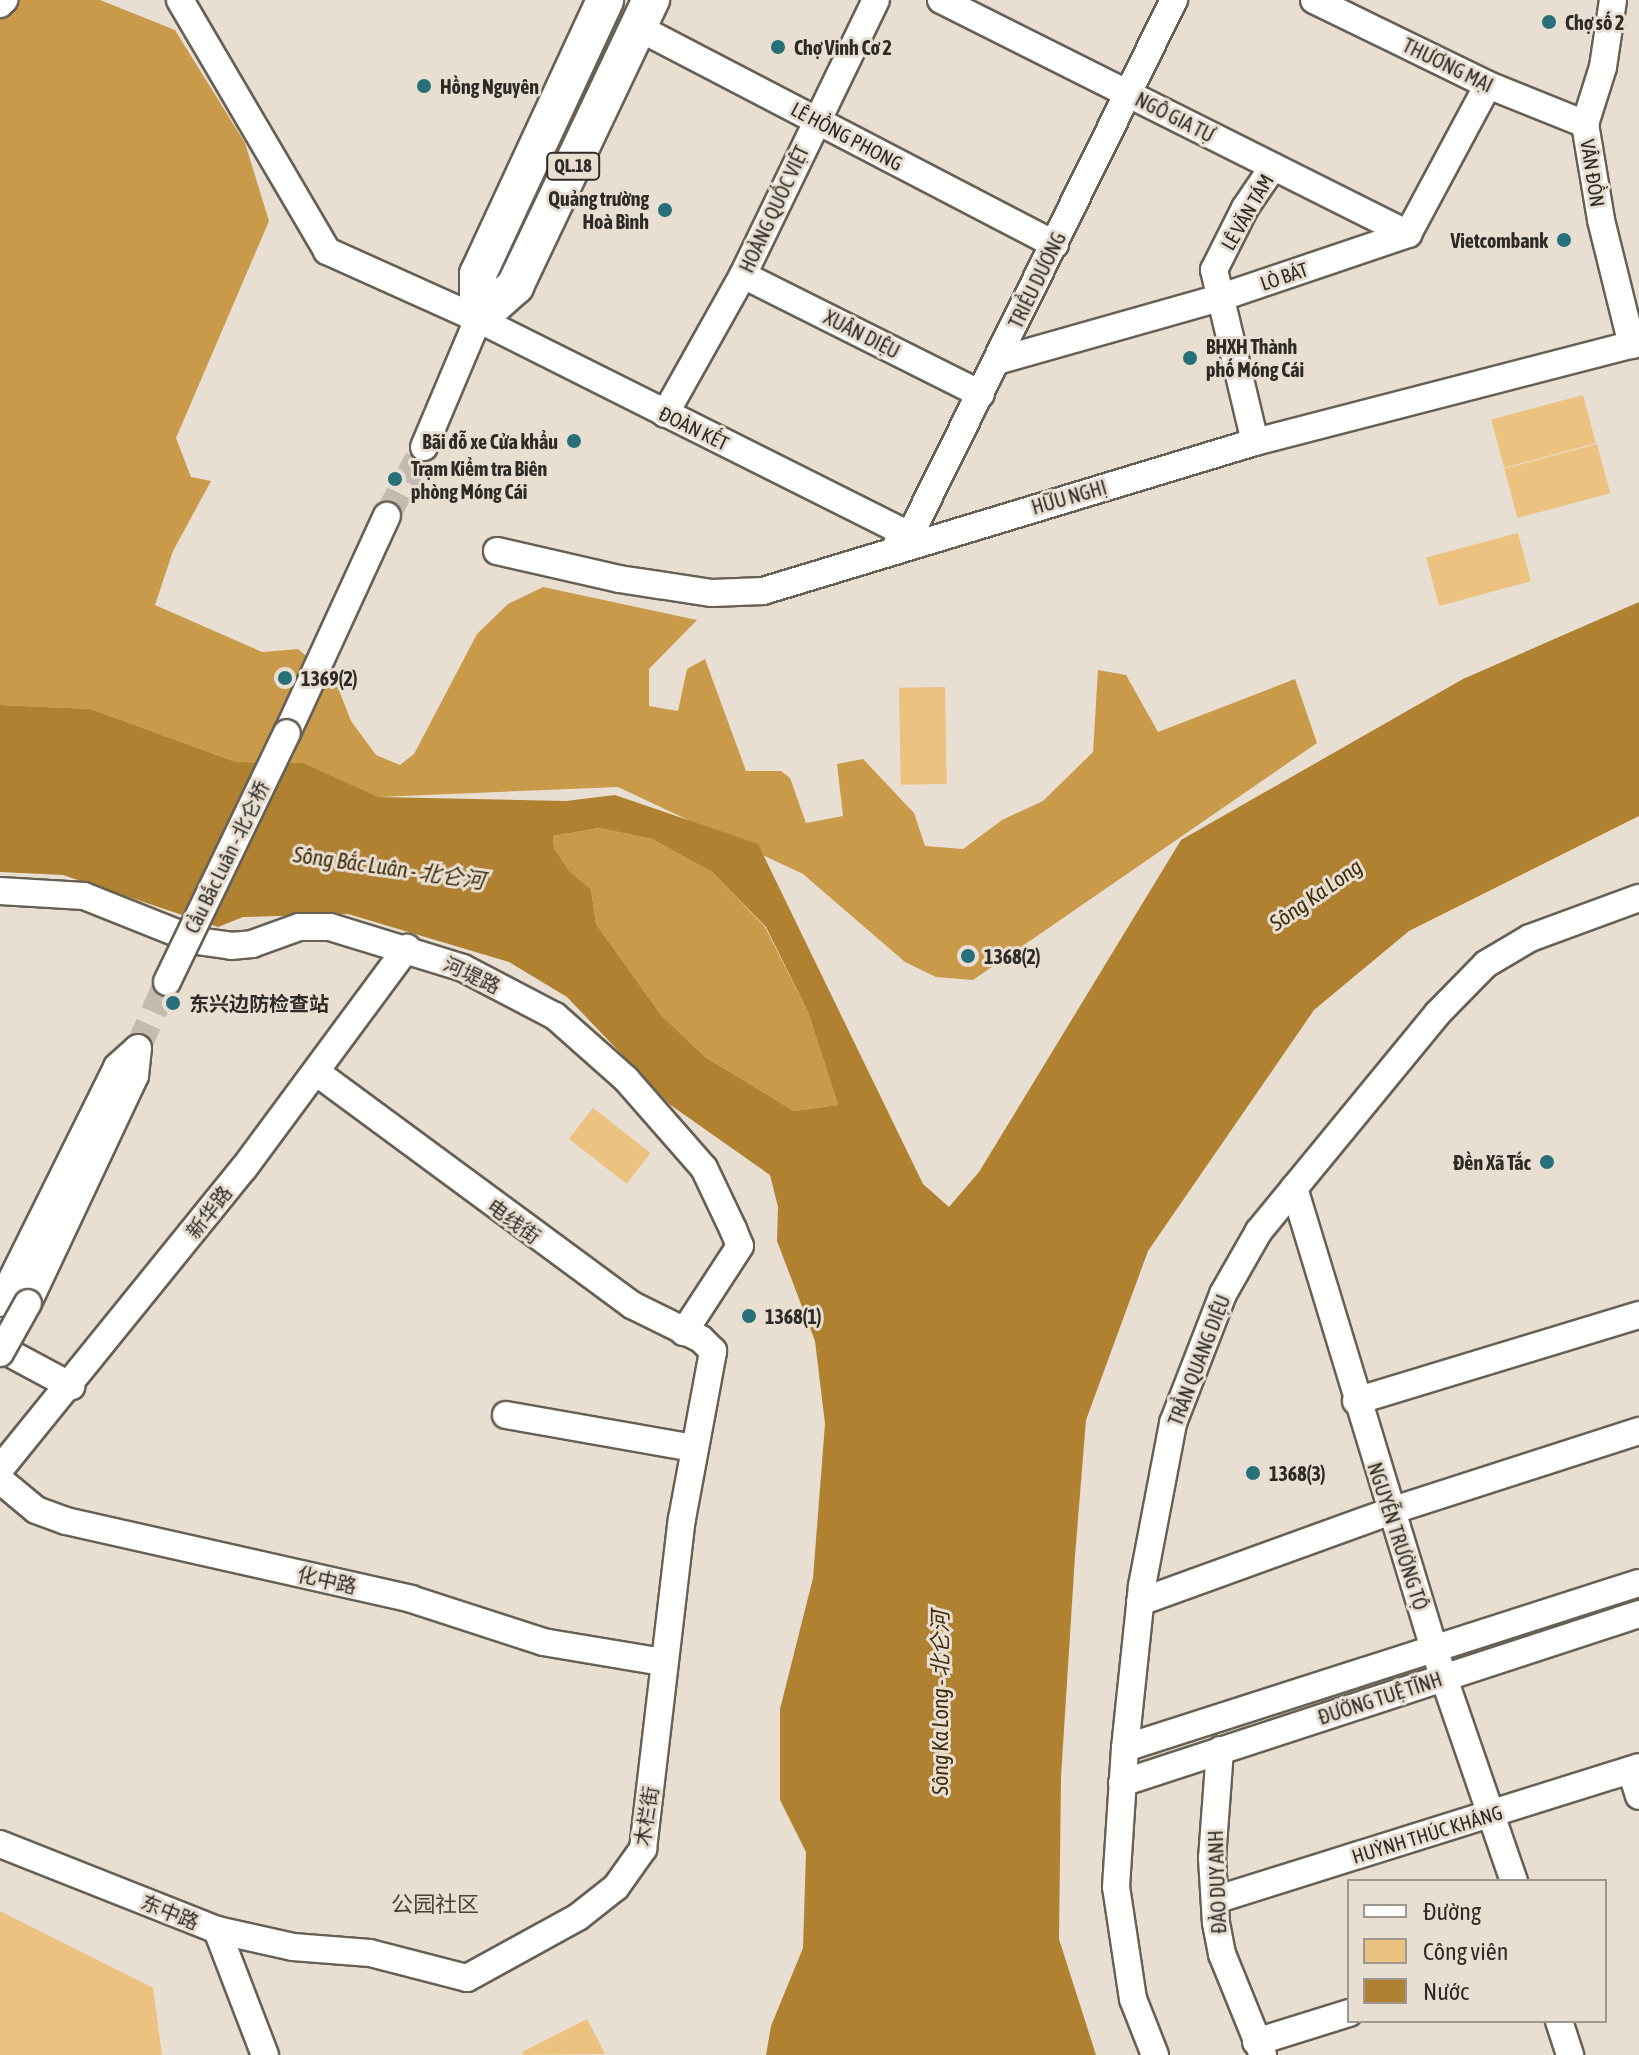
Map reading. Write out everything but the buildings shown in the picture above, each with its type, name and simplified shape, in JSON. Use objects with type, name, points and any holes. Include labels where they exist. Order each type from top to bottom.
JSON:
[{"type":"highway","name":"QL.18","points":[[478,319],[478,274],[605,0]]},
{"type":"highway","name":"QL.18","points":[[478,319],[515,286],[645,14]]},
{"type":"highway","points":[[575,66],[612,84]]},
{"type":"street","name":"ĐOÀN KẾT","points":[[180,0],[327,251],[478,319],[910,535]]},
{"type":"street","name":"HOÀNG QUỐC VIỆT","points":[[665,414],[743,275],[876,0]]},
{"type":"street","name":"NGÔ GIA TỰ","points":[[941,0],[1408,234]]},
{"type":"street","name":"TRIỀU DƯƠNG","points":[[888,551],[910,535],[1130,95],[1174,0]]},
{"type":"street","name":"THƯƠNG MẠI","points":[[1314,0],[1488,85],[1585,124]]},
{"type":"street","name":"VÂN ĐỒN","points":[[1613,0],[1603,67],[1585,124],[1601,220],[1636,344]]},
{"type":"street","name":"LÊ HỒNG PHONG","points":[[645,14],[817,119],[1055,245]]},
{"type":"street","points":[[1408,234],[1488,85]]},
{"type":"street","name":"LÊ VĂN TÁM","points":[[1255,442],[1214,270],[1245,208],[1273,167]]},
{"type":"street","name":"LÒ BÁT","points":[[997,361],[1219,298],[1408,234]]},
{"type":"street","name":"XUÂN DIỆU","points":[[743,275],[981,394]]},
{"type":"street","name":"QL.18","points":[[424,447],[478,319]]},
{"type":"street","name":"HỮU NGHỊ","points":[[497,551],[619,579],[712,593],[763,591],[1255,442],[1636,344]]},
{"type":"street","name":"Cầu Bắc Luân - 北仑桥","points":[[167,982],[387,516]]},
{"type":"street","name":"河堤路","points":[[0,891],[84,896],[197,941],[252,944],[299,927],[330,927],[407,948],[463,968],[555,1016],[626,1079],[704,1168],[740,1246],[684,1332]]},
{"type":"street","name":"TRẦN QUANG DIỆU","points":[[1155,2055],[1133,1999],[1116,1887],[1125,1748],[1140,1602],[1173,1423],[1223,1294],[1259,1231],[1437,1014],[1486,964],[1530,938],[1639,898]]},
{"type":"street","name":"新华路","points":[[0,1469],[71,1386],[317,1073],[407,948]]},
{"type":"street","points":[[11,1299],[135,1076],[138,1048],[117,1067],[11,1299],[0,1350],[71,1386]]},
{"type":"street","name":"电线街","points":[[317,1073],[632,1305],[709,1344],[714,1358]]},
{"type":"street","name":"NGUYỄN TRƯỜNG TỘ","points":[[1294,1188],[1356,1401],[1435,1652],[1513,1879]]},
{"type":"street","points":[[1356,1401],[1639,1315]]},
{"type":"street","name":"木栏街","points":[[217,1930],[293,1947],[370,1953],[467,1978],[578,1917],[616,1887],[643,1849],[663,1662],[694,1448],[714,1358]]},
{"type":"street","points":[[506,1415],[694,1448]]},
{"type":"street","points":[[1140,1602],[1391,1511],[1639,1431]]},
{"type":"street","name":"化中路","points":[[0,1480],[53,1518],[411,1599],[543,1642],[663,1662]]},
{"type":"street","name":"ĐƯỜNG TUỆ TĨNH","points":[[1125,1748],[1435,1652],[1639,1583]]},
{"type":"street","name":"ĐƯỜNG TUỆ TĨNH","points":[[1122,1783],[1639,1614]]},
{"type":"street","name":"ĐÀO DUY ANH","points":[[1220,1750],[1215,1900],[1222,1954],[1260,2049]]},
{"type":"street","points":[[1635,1769],[1639,1796]]},
{"type":"street","name":"HUỲNH THÚC KHÁNG","points":[[1215,1900],[1635,1769]]},
{"type":"street","name":"东中路","points":[[0,1844],[217,1930],[265,2055]]},
{"type":"street","points":[[1260,2049],[1347,2014]]},
{"type":"street","points":[[1560,2023],[1570,2055]]},
{"type":"green space","points":[[1583,395],[1596,443],[1504,468],[1491,420]]},
{"type":"green space","points":[[1597,444],[1610,493],[1517,518],[1504,469]]},
{"type":"green space","points":[[1518,533],[1531,581],[1439,606],[1426,558]]},
{"type":"green space","points":[[945,687],[947,784],[901,785],[899,688]]},
{"type":"green space","points":[[593,1108],[651,1153],[627,1184],[569,1139]]},
{"type":"green space","points":[[0,1911],[153,1988],[162,2055],[0,2055]]},
{"type":"green space","points":[[587,2019],[605,2054],[524,2055],[522,2052]]},
{"type":"shaded area","points":[[0,0],[100,0],[175,30],[245,143],[269,221],[176,438],[191,477],[211,481],[173,551],[155,605],[262,652],[298,649],[335,680],[351,721],[376,755],[400,765],[414,754],[477,634],[508,604],[543,587],[697,620],[649,669],[649,706],[678,711],[687,669],[705,659],[746,771],[781,771],[790,778],[806,823],[843,816],[837,764],[863,759],[914,813],[925,846],[963,849],[1002,820],[1043,801],[1093,752],[1098,670],[1126,675],[1158,732],[1295,679],[1317,743],[973,980],[936,977],[905,962],[803,874],[618,787],[379,797],[304,763],[236,762],[91,709],[0,705]]},
{"type":"shaded area","points":[[599,828],[652,839],[712,872],[765,927],[808,1012],[838,1105],[794,1111],[705,1057],[661,1015],[596,924],[591,889],[570,872],[554,848],[553,836]]},
{"type":"water","points":[[1639,602],[1639,816],[1409,931],[1314,1010],[1148,1251],[1086,1420],[1075,1556],[1061,1777],[1059,1939],[1096,2055],[766,2055],[771,2026],[803,1948],[806,1852],[780,1800],[780,1709],[813,1578],[825,1424],[815,1341],[777,1241],[778,1207],[770,1175],[669,1104],[567,997],[509,962],[348,914],[243,917],[218,927],[63,875],[0,872],[0,705],[91,709],[236,762],[304,763],[379,797],[566,801],[615,795],[758,844],[923,1184],[949,1207],[979,1172],[1181,840],[1463,679]],"holes":[[[599,828],[652,839],[712,872],[766,927],[808,1012],[838,1105],[794,1111],[705,1057],[661,1015],[596,924],[591,889],[570,872],[554,848],[553,836]]]},
{"type":"tunnel","points":[[387,516],[424,447]]},
{"type":"tunnel","points":[[138,1048],[167,982]]},
{"type":"place","name":"Chợ số 2","points":[[1549,22]]},
{"type":"place","name":"Chợ Vinh Cơ 2","points":[[778,47]]},
{"type":"place","name":"Hồng Nguyên","points":[[424,86]]},
{"type":"place","name":"Quảng trường Hoà Bình","points":[[665,210]]},
{"type":"place","name":"Vietcombank","points":[[1564,240]]},
{"type":"place","name":"BHXH Thành phố Móng Cái","points":[[1190,358]]},
{"type":"place","name":"Bãi đỗ xe Cửa khẩu","points":[[574,441]]},
{"type":"place","name":"Trạm Kiểm tra Biên phòng Móng Cái","points":[[395,479]]},
{"type":"place","name":"1369(2)","points":[[285,678]]},
{"type":"place","name":"1368(2)","points":[[968,956]]},
{"type":"place","name":"东兴边防检查站","points":[[173,1003]]},
{"type":"place","name":"Đền Xã Tắc","points":[[1547,1162]]},
{"type":"place","name":"1368(1)","points":[[749,1316]]},
{"type":"place","name":"1368(3)","points":[[1253,1473]]},
{"type":"district","name":"公园社区","points":[[435,1905]]},
{"type":"water label","name":"Sông Bắc Luân - 北仑河","points":[[389,868]]},
{"type":"water label","name":"Sông Ka Long","points":[[1316,895]]},
{"type":"water label","name":"Sông Ka Long - 北仑河","points":[[941,1703]]}]
